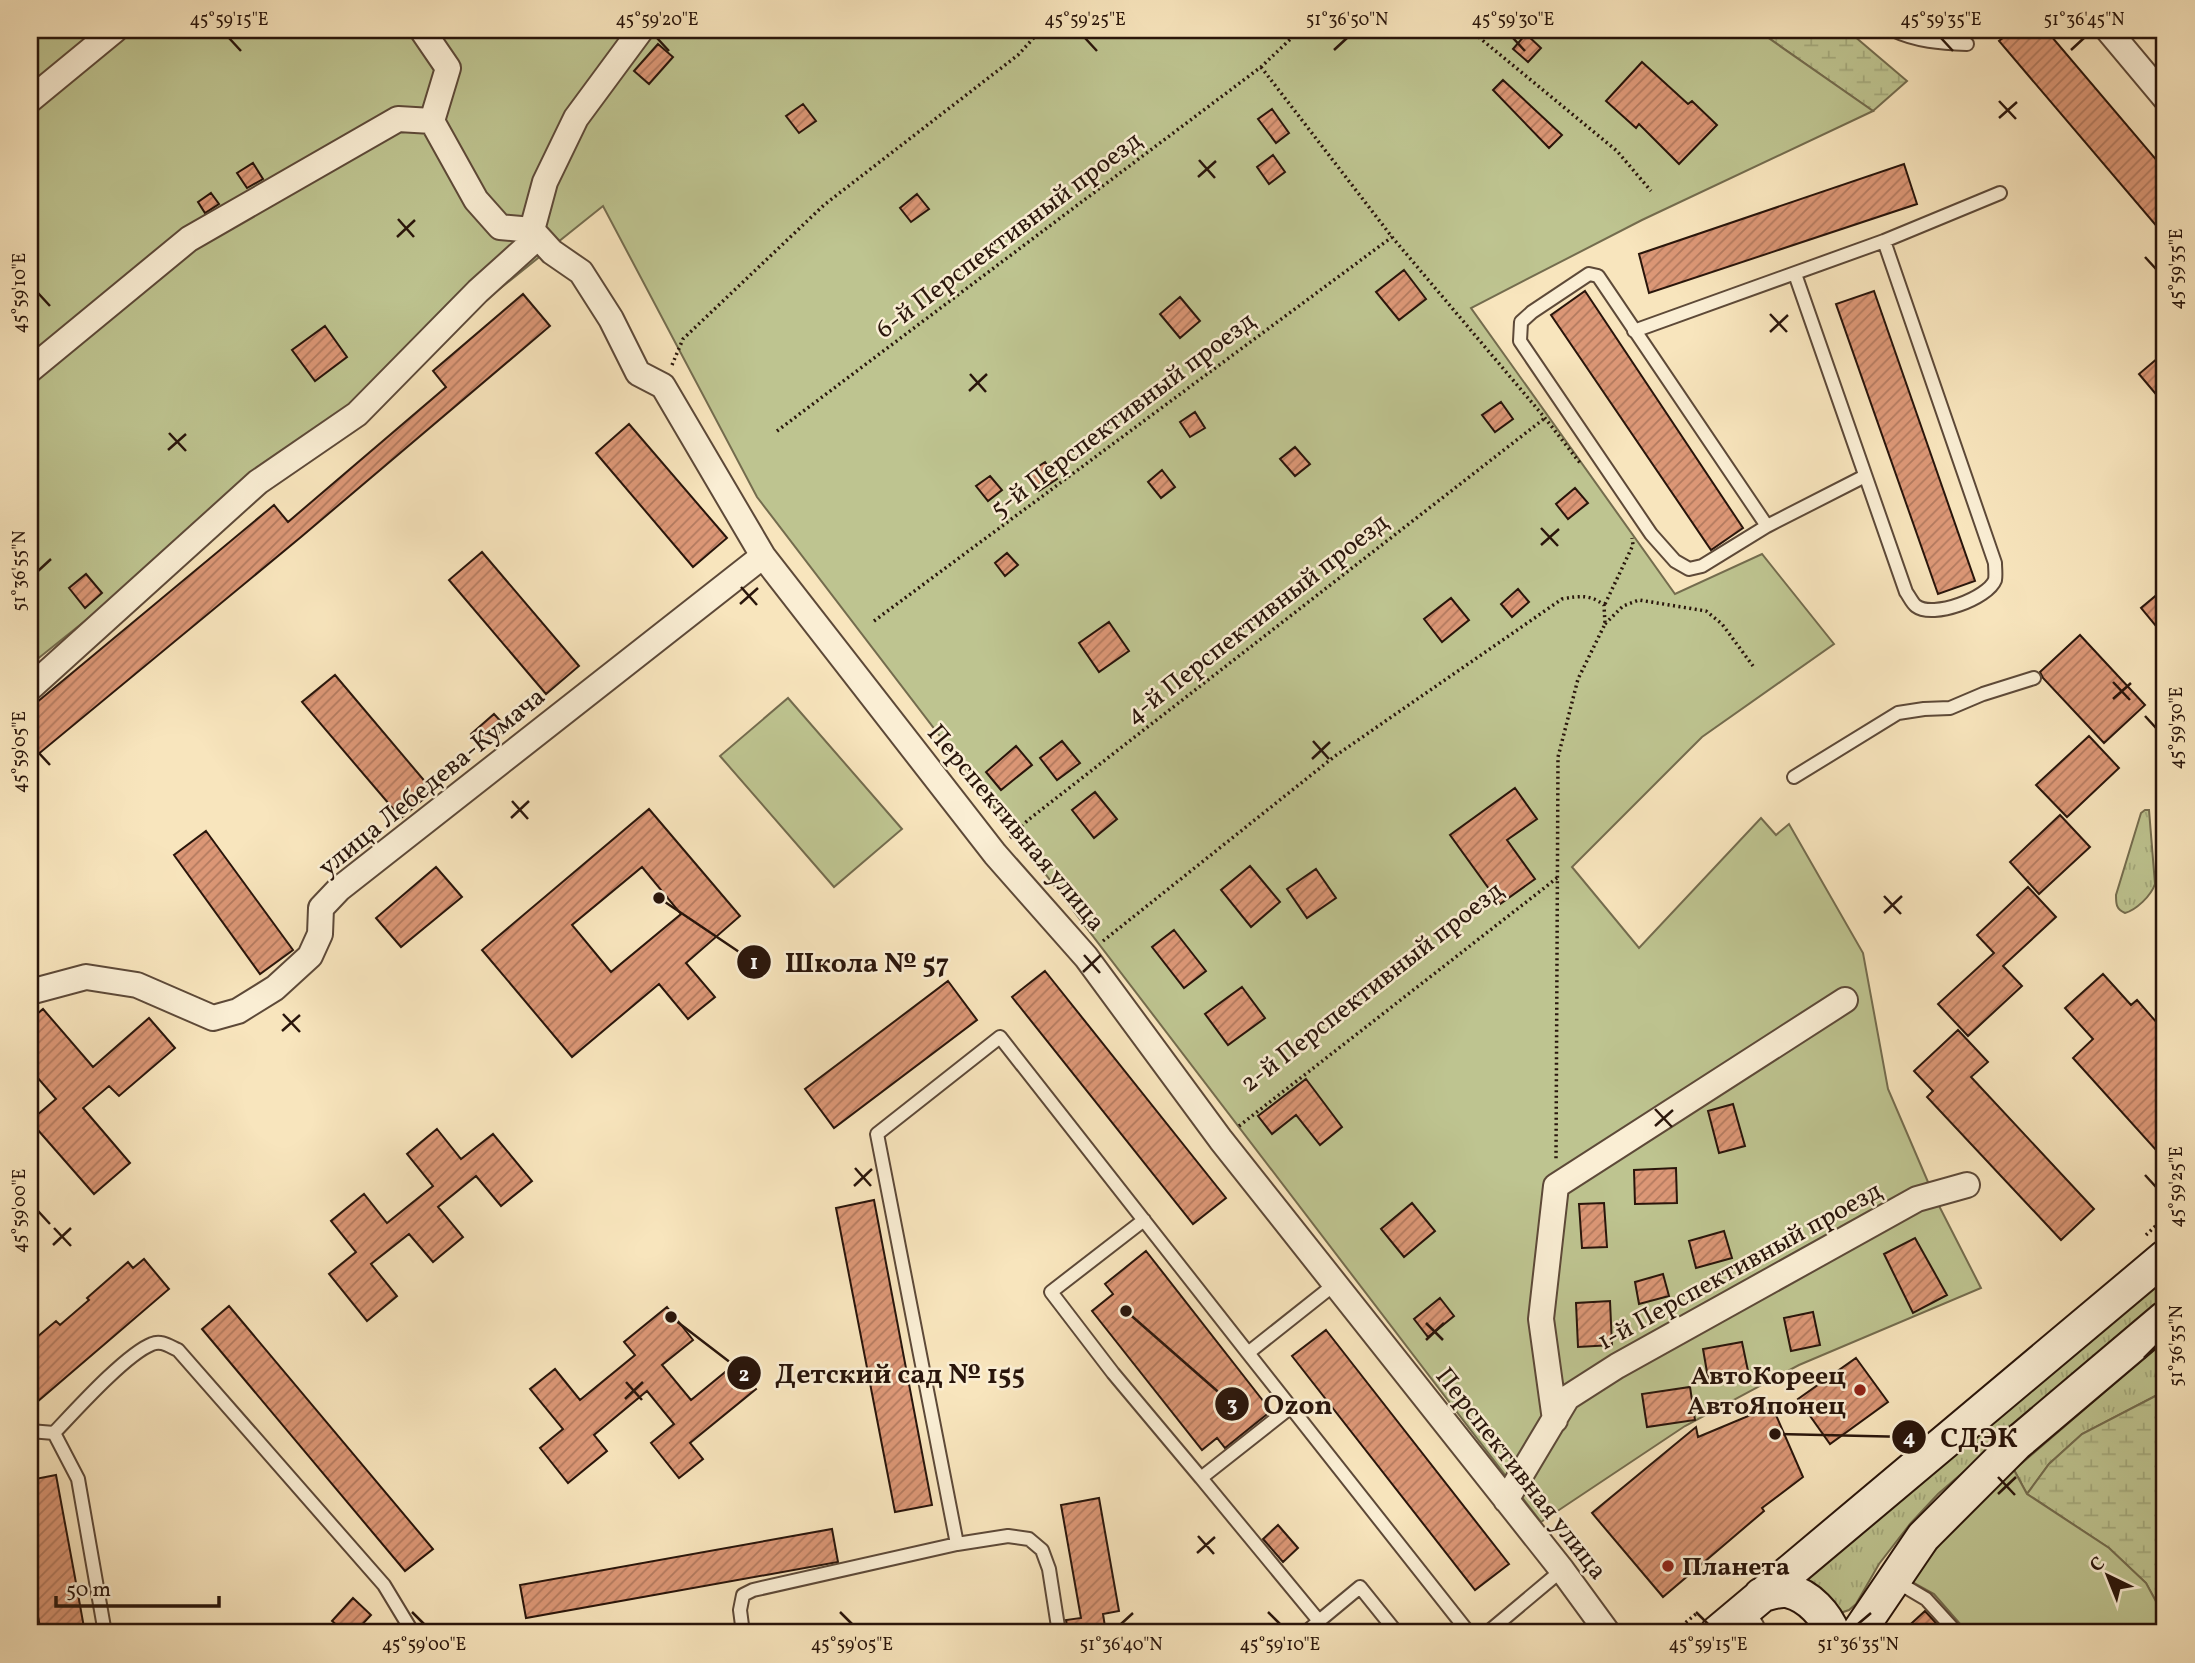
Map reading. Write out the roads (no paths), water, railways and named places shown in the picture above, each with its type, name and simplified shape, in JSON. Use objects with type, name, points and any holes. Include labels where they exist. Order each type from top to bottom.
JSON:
[{"type":"main road","points":[[1755,1612],[2165,1257]]},
{"type":"main road","points":[[1858,1633],[1923,1537],[2016,1444],[2165,1318]]},
{"type":"main road","points":[[1717,1633],[1788,1591],[1804,1599],[1826,1618],[1833,1633]]},
{"type":"street","points":[[30,100],[115,30]]},
{"type":"street","points":[[422,30],[448,68],[432,121],[476,200],[500,227],[541,240]]},
{"type":"street","points":[[30,688],[258,482],[357,414],[478,291],[541,240],[545,182],[576,118],[641,30]]},
{"type":"street","points":[[2108,30],[2165,99]]},
{"type":"street","points":[[30,370],[189,239],[398,119],[432,121]]},
{"type":"street","name":"Перспективная улица","points":[[541,240],[581,272],[611,319],[638,373],[663,386],[763,556],[995,854],[1086,957],[1221,1140],[1562,1570],[1608,1633]]},
{"type":"street","name":"улица Лебедева-Кумача","points":[[30,992],[86,976],[137,985],[213,1018],[238,1011],[275,988],[310,956],[320,934],[321,908],[339,889],[763,556]]},
{"type":"street","points":[[1555,1420],[1541,1319],[1556,1186],[1846,1000]]},
{"type":"street","name":"1-й Перспективный проезд","points":[[1506,1500],[1567,1398],[1617,1366],[1917,1199],[1967,1185]]},
{"type":"lane","points":[[1893,30],[1914,38],[1935,36],[1967,44]]},
{"type":"lane","points":[[1634,331],[1884,241],[2000,193]]},
{"type":"lane","points":[[1795,274],[1906,592],[1916,606],[1930,611],[1953,607],[1987,591],[1995,579],[1995,563],[1884,241]]},
{"type":"lane","points":[[1767,526],[1598,276],[1589,274],[1532,312],[1521,323],[1520,341],[1651,534],[1675,561],[1689,569],[1702,566],[1767,526],[1865,476]]},
{"type":"lane","points":[[1794,777],[1898,713],[1950,708],[2034,678]]},
{"type":"lane","points":[[957,1544],[877,1134],[1000,1037],[1469,1633]]},
{"type":"lane","points":[[1144,1220],[1051,1293],[1113,1373],[1319,1622]]},
{"type":"lane","points":[[1248,1353],[1335,1284]]},
{"type":"lane","points":[[54,1433],[128,1360],[152,1344],[163,1343],[178,1350],[384,1585],[413,1633]]},
{"type":"lane","points":[[1201,1478],[1291,1407]]},
{"type":"lane","points":[[30,1431],[54,1433]]},
{"type":"lane","points":[[54,1433],[78,1479],[105,1633]]},
{"type":"lane","points":[[743,1633],[740,1610],[743,1595],[753,1590],[957,1544],[1008,1536],[1029,1539],[1042,1550],[1049,1569],[1059,1633]]},
{"type":"lane","points":[[1487,1633],[1562,1570]]},
{"type":"lane","points":[[1893,1579],[1926,1599],[1957,1633]]},
{"type":"lane","points":[[1305,1633],[1360,1587],[1397,1633]]},
{"type":"place","name":"Школа № 57","points":[[659,898]]},
{"type":"place","name":"Ozon","points":[[1126,1311]]},
{"type":"place","name":"Детский сад № 155","points":[[671,1317]]},
{"type":"place","name":"АвтоКореец АвтоЯпонец","points":[[1860,1390]]},
{"type":"place","name":"СДЭК","points":[[1775,1434]]},
{"type":"place","name":"Планета","points":[[1668,1566]]}]
